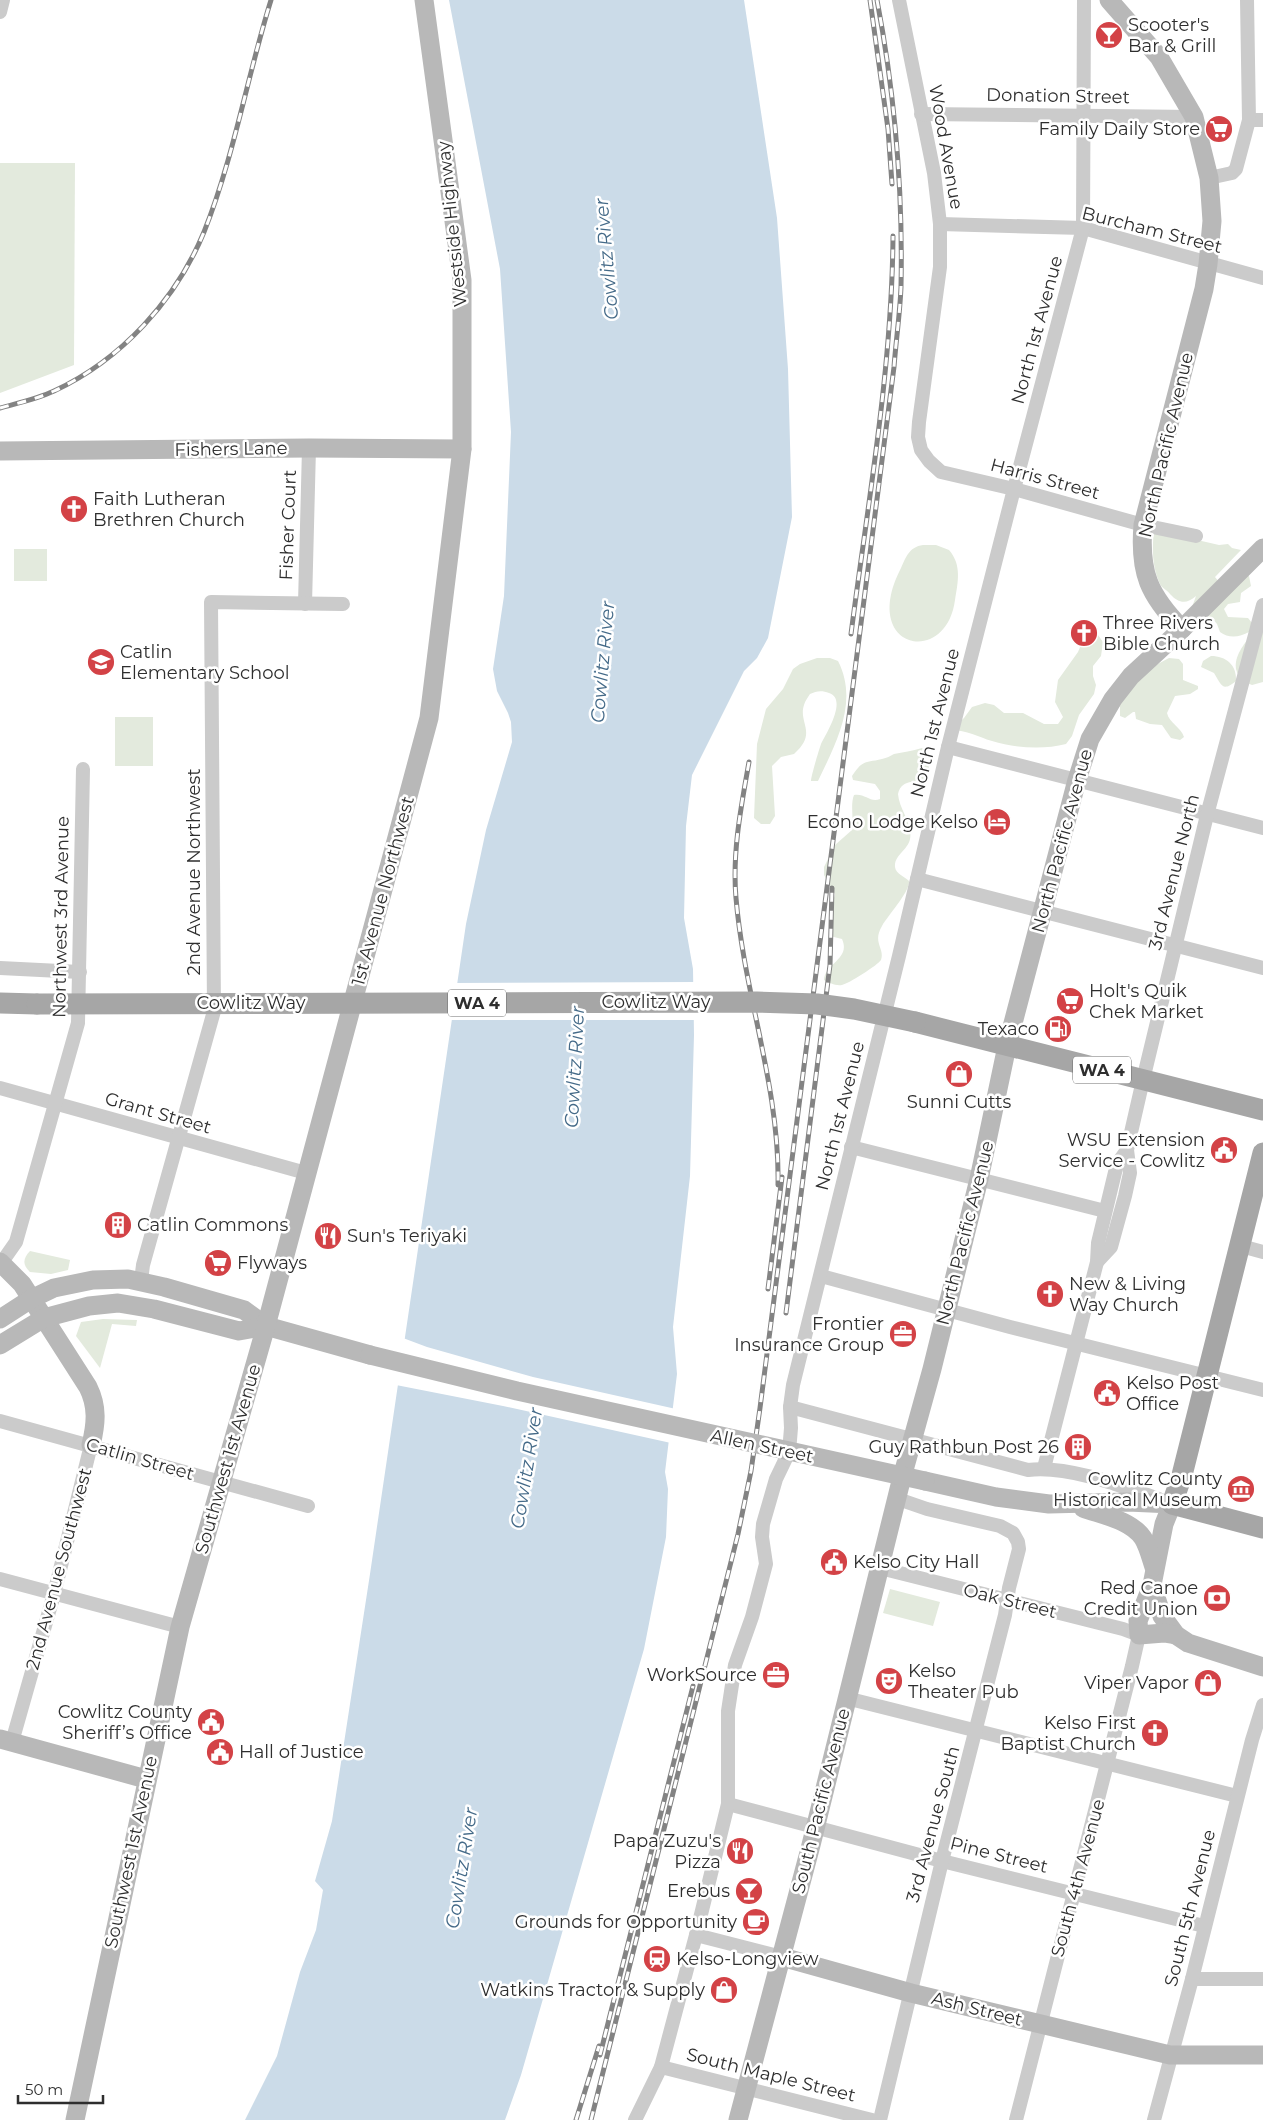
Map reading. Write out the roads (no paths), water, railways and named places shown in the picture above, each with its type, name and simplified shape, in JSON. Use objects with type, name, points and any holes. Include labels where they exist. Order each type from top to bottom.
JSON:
[{"type":"main road","name":"Westside Highway","points":[[424,0],[462,280],[462,449]]},
{"type":"main road","name":"North Pacific Avenue","points":[[899,1490],[979,1179],[1007,1046],[1077,780],[1090,739],[1113,699],[1131,676],[1182,629],[1163,609],[1150,587],[1144,567],[1142,547],[1143,525],[1204,289],[1212,221],[1210,178],[1194,117],[1159,57],[1109,0]]},
{"type":"main road","name":"Fishers Lane","points":[[0,452],[309,448],[462,449]]},
{"type":"main road","name":"1st Avenue Northwest","points":[[266,1326],[429,718],[462,449]]},
{"type":"main road","points":[[1182,629],[1263,548]]},
{"type":"main road","name":"Cowlitz Way","points":[[0,1003],[757,1002],[817,1004],[854,1009],[916,1022],[1263,1110]]},
{"type":"main road","points":[[1263,1153],[1182,1475],[1164,1524],[1153,1577],[1138,1621],[1139,1635],[1164,1633],[1176,1636],[1196,1646],[1263,1667]]},
{"type":"main road","name":"2nd Avenue Southwest","points":[[1,1262],[22,1284],[94,1398],[96,1412],[91,1445]]},
{"type":"main road","points":[[0,1319],[31,1299],[54,1288],[93,1280],[128,1279],[244,1310],[266,1326]]},
{"type":"main road","points":[[0,1345],[44,1318],[89,1306],[118,1303],[154,1309],[239,1331],[266,1326]]},
{"type":"main road","name":"Allen Street","points":[[266,1326],[527,1394],[1023,1502],[1172,1504],[1263,1528]]},
{"type":"main road","name":"Southwest 1st Avenue","points":[[75,2120],[146,1779],[180,1627],[266,1326]]},
{"type":"main road","name":"South Pacific Avenue","points":[[738,2120],[816,1827],[846,1698],[899,1490]]},
{"type":"main road","points":[[1074,1504],[1125,1523],[1136,1530],[1144,1539],[1162,1616],[1176,1636]]},
{"type":"main road","points":[[6,1741],[146,1779]]},
{"type":"main road","name":"Ash Street","points":[[782,1957],[911,1992],[1170,2056],[1263,2055]]},
{"type":"street","points":[[0,12],[3,0]]},
{"type":"street","name":"Wood Avenue","points":[[898,0],[934,173],[940,224],[940,267],[919,422]]},
{"type":"street","name":"North 1st Avenue","points":[[728,1804],[728,1711],[735,1665],[752,1617],[766,1564],[762,1537],[763,1524],[776,1479],[789,1452],[790,1407],[793,1385],[948,747],[1083,228],[1084,0]]},
{"type":"street","points":[[1210,178],[1232,173],[1236,169],[1256,120],[1247,0]]},
{"type":"street","name":"Donation Street","points":[[922,114],[1194,117]]},
{"type":"street","name":"Burcham Street","points":[[940,224],[1083,228],[1263,278]]},
{"type":"street","name":"Harris Street","points":[[919,422],[918,437],[921,450],[928,461],[941,472],[1014,489],[1143,525],[1196,536]]},
{"type":"street","name":"Fisher Court","points":[[305,604],[309,448]]},
{"type":"street","name":"2nd Avenue Northwest","points":[[141,1281],[143,1265],[177,1139],[214,1011],[211,602],[305,604]]},
{"type":"street","points":[[305,604],[343,604]]},
{"type":"street","name":"3rd Avenue North","points":[[1097,1262],[1111,1247],[1122,1205],[1130,1173],[1127,1150],[1143,1080],[1207,815],[1263,605]]},
{"type":"street","points":[[948,747],[1263,828]]},
{"type":"street","name":"Northwest 3rd Avenue","points":[[1,1262],[16,1242],[78,1024],[83,769]]},
{"type":"street","points":[[916,879],[1263,968]]},
{"type":"street","points":[[0,968],[80,972]]},
{"type":"street","name":"Grant Street","points":[[0,1088],[177,1139],[306,1173]]},
{"type":"street","points":[[851,1147],[1105,1211]]},
{"type":"street","name":"3rd Avenue North","points":[[1044,1468],[1097,1262],[1098,1243],[1117,1164],[1127,1150]]},
{"type":"street","points":[[1240,1246],[1263,1252]]},
{"type":"street","points":[[821,1276],[1263,1390]]},
{"type":"street","name":"Allen Street","points":[[790,1407],[1028,1470],[1044,1468],[1121,1486],[1172,1504]]},
{"type":"street","name":"Catlin Street","points":[[0,1421],[308,1506]]},
{"type":"street","name":"2nd Avenue Southwest","points":[[6,1741],[54,1594],[91,1445]]},
{"type":"street","name":"3rd Avenue South","points":[[880,2120],[942,1861],[977,1732],[1019,1549],[1016,1537],[1009,1530],[1000,1526],[927,1509],[899,1490]]},
{"type":"street","name":"Oak Street","points":[[880,1568],[1139,1635]]},
{"type":"street","points":[[0,1579],[180,1627]]},
{"type":"street","name":"South 4th Avenue","points":[[1016,2120],[1139,1635]]},
{"type":"street","points":[[846,1698],[1237,1796]]},
{"type":"street","name":"South 5th Avenue","points":[[1154,2120],[1192,1979],[1237,1796],[1263,1705]]},
{"type":"street","points":[[635,2120],[661,2066],[728,1804]]},
{"type":"street","name":"Pine Street","points":[[728,1804],[942,1861],[1204,1926]]},
{"type":"street","name":"Ash Street","points":[[696,1935],[782,1957]]},
{"type":"street","points":[[1192,1979],[1263,1979]]},
{"type":"street","name":"South Maple Street","points":[[661,2066],[872,2120]]},
{"type":"water","name":"Cowlitz River","points":[[449,0],[744,0],[777,218],[788,369],[792,517],[768,638],[757,658],[744,671],[692,775],[686,826],[684,918],[693,969],[694,1035],[690,1176],[673,1327],[677,1374],[665,1472],[668,1489],[666,1537],[644,1649],[521,2075],[505,2120],[245,2120],[277,2056],[300,1972],[316,1930],[323,1890],[315,1881],[332,1821],[466,924],[486,830],[512,742],[511,722],[497,691],[493,669],[504,596],[511,432],[500,269]]},
{"type":"railway","points":[[0,408],[34,399],[54,391],[102,363],[144,325],[178,281],[192,257],[215,204],[271,0]]},
{"type":"railway","points":[[870,0],[888,129],[892,184]]},
{"type":"railway","points":[[591,2120],[738,1534],[751,1471],[760,1408],[894,367],[900,307],[901,215],[899,179],[889,71],[877,0]]},
{"type":"railway","points":[[851,634],[884,386],[892,286],[893,236]]},
{"type":"railway","points":[[749,762],[736,847],[736,898],[746,970],[768,1077],[777,1149],[778,1185]]},
{"type":"railway","points":[[786,1313],[830,965],[832,888]]},
{"type":"railway","points":[[768,1289],[782,1177]]},
{"type":"railway","points":[[600,2055],[693,1686]]},
{"type":"railway","points":[[576,2120],[599,2046]]},
{"type":"place","name":"Scooter's Bar & Grill","points":[[1109,35]]},
{"type":"place","name":"Family Daily Store","points":[[1219,129]]},
{"type":"place","name":"Faith Lutheran Brethren Church","points":[[74,509]]},
{"type":"place","name":"Three Rivers Bible Church","points":[[1084,633]]},
{"type":"place","name":"Catlin Elementary School","points":[[101,662]]},
{"type":"place","name":"Econo Lodge Kelso","points":[[997,822]]},
{"type":"place","name":"Holt's Quik Chek Market","points":[[1070,1001]]},
{"type":"place","name":"Texaco","points":[[1058,1029]]},
{"type":"place","name":"Sunni Cutts","points":[[959,1074]]},
{"type":"place","name":"WSU Extension Service - Cowlitz","points":[[1224,1150]]},
{"type":"place","name":"Catlin Commons","points":[[118,1225]]},
{"type":"place","name":"Sun's Teriyaki","points":[[328,1236]]},
{"type":"place","name":"Flyways","points":[[218,1263]]},
{"type":"place","name":"New & Living Way Church","points":[[1050,1294]]},
{"type":"place","name":"Frontier Insurance Group","points":[[903,1334]]},
{"type":"place","name":"Kelso Post Office","points":[[1107,1393]]},
{"type":"place","name":"Guy Rathbun Post 26","points":[[1078,1447]]},
{"type":"place","name":"Cowlitz County Historical Museum","points":[[1241,1489]]},
{"type":"place","name":"Kelso City Hall","points":[[834,1562]]},
{"type":"place","name":"Red Canoe Credit Union","points":[[1217,1598]]},
{"type":"place","name":"WorkSource","points":[[776,1675]]},
{"type":"place","name":"Kelso Theater Pub","points":[[889,1681]]},
{"type":"place","name":"Viper Vapor","points":[[1208,1683]]},
{"type":"place","name":"Cowlitz County Sheriff’s Office","points":[[211,1722]]},
{"type":"place","name":"Kelso First Baptist Church","points":[[1155,1733]]},
{"type":"place","name":"Hall of Justice","points":[[220,1752]]},
{"type":"place","name":"Papa Zuzu's Pizza","points":[[740,1851]]},
{"type":"place","name":"Erebus","points":[[749,1891]]},
{"type":"place","name":"Grounds for Opportunity","points":[[756,1922]]},
{"type":"place","name":"Kelso-Longview","points":[[657,1959]]},
{"type":"place","name":"Watkins Tractor & Supply","points":[[724,1990]]}]
